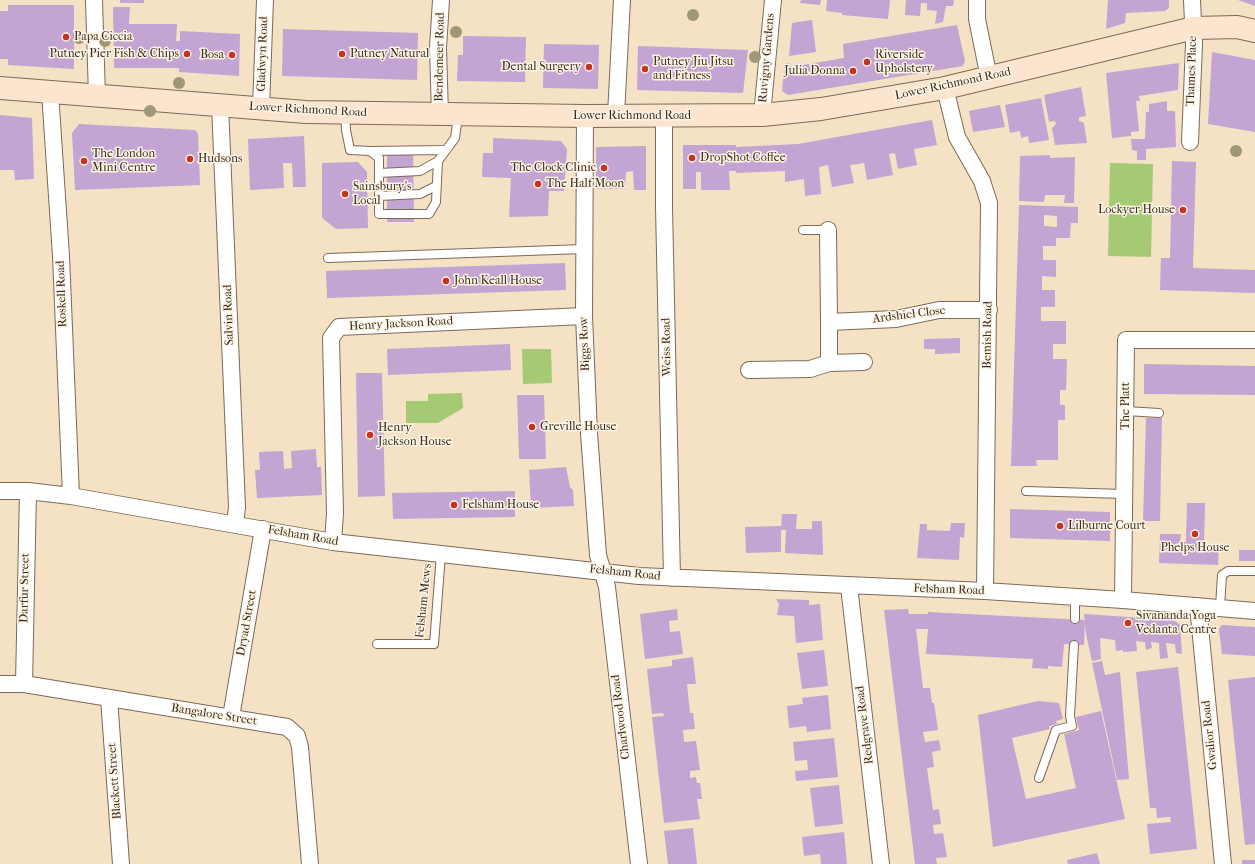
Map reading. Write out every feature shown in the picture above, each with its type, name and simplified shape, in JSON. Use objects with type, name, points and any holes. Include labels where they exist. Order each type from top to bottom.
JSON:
[{"type":"main road","name":"Lower Richmond Road","points":[[0,88],[261,108],[345,112],[449,115],[585,116],[762,115],[820,109],[945,88],[1194,28],[1236,27],[1255,31]]},
{"type":"street","points":[[94,0],[97,96]]},
{"type":"street","name":"Gladwyn Road","points":[[261,108],[265,0]]},
{"type":"street","name":"Bendemeer Road","points":[[441,0],[438,48],[449,115]]},
{"type":"street","points":[[616,115],[622,0]]},
{"type":"street","name":"Ruvigny Gardens","points":[[762,115],[773,0]]},
{"type":"street","points":[[977,0],[977,19],[989,78]]},
{"type":"street","name":"Thames Place","points":[[1190,142],[1194,28],[1192,0]]},
{"type":"street","name":"Bemish Road","points":[[945,88],[957,137],[982,181],[989,203],[985,591]]},
{"type":"street","name":"Roskell Road","points":[[50,92],[61,256],[71,496]]},
{"type":"street","name":"Salvin Road","points":[[220,105],[238,507],[235,524]]},
{"type":"street","name":"Biggs Row","points":[[585,116],[584,316],[589,433],[601,571]]},
{"type":"street","name":"Weiss Road","points":[[664,116],[664,207],[672,578]]},
{"type":"street","points":[[828,230],[829,363]]},
{"type":"street","name":"Ardshiel Close","points":[[829,322],[896,319],[939,310],[989,310]]},
{"type":"street","name":"Henry Jackson Road","points":[[333,542],[335,513],[331,338],[339,327],[584,316]]},
{"type":"street","name":"The Platt","points":[[1123,600],[1126,340],[1254,340]]},
{"type":"street","points":[[749,370],[810,369],[829,363],[864,362]]},
{"type":"street","name":"Felsham Road","points":[[0,491],[28,491],[71,496],[333,542],[672,578],[985,591],[1220,607],[1255,611]]},
{"type":"street","name":"Darfur Street","points":[[24,684],[28,491]]},
{"type":"street","name":"Dryad Street","points":[[231,717],[263,529]]},
{"type":"street","name":"Charlwood Road","points":[[601,571],[607,587],[639,864]]},
{"type":"street","name":"Redgrave Road","points":[[849,586],[881,864]]},
{"type":"street","name":"Gwalior Road","points":[[1198,606],[1223,864]]},
{"type":"street","name":"Bangalore Street","points":[[0,684],[24,684],[287,727],[297,736],[300,747],[310,864]]},
{"type":"street","name":"Blackett Street","points":[[109,698],[121,864]]},
{"type":"lane","points":[[345,112],[346,130],[350,150],[444,150]]},
{"type":"lane","points":[[370,151],[379,158],[379,214],[429,214],[436,202],[438,161],[444,150],[455,138],[449,115]]},
{"type":"lane","points":[[379,173],[420,171],[438,161]]},
{"type":"lane","points":[[379,196],[420,194],[436,186]]},
{"type":"lane","points":[[803,230],[828,230]]},
{"type":"lane","points":[[328,258],[584,249]]},
{"type":"lane","points":[[1126,411],[1159,413]]},
{"type":"lane","points":[[1026,491],[1124,494]]},
{"type":"lane","name":"Felsham Mews","points":[[377,644],[434,644],[441,554]]},
{"type":"lane","points":[[1220,607],[1222,575],[1228,571],[1255,571]]},
{"type":"lane","points":[[1075,597],[1075,619]]},
{"type":"lane","points":[[1039,778],[1056,730],[1072,726],[1070,716],[1074,645]]},
{"type":"green space","points":[[1110,163],[1153,164],[1151,257],[1108,256]]},
{"type":"green space","points":[[522,349],[551,349],[552,383],[523,384]]},
{"type":"green space","points":[[462,393],[463,408],[438,423],[406,423],[406,401],[428,401],[428,394]]},
{"type":"building","points":[[120,0],[144,0],[144,3],[120,3]]},
{"type":"building","points":[[801,0],[821,0],[820,5],[800,3]]},
{"type":"building","points":[[827,0],[890,0],[888,19],[842,15],[842,13],[826,11]]},
{"type":"building","points":[[906,0],[954,0],[953,6],[946,6],[943,22],[935,24],[937,11],[927,10],[927,3],[921,3],[920,16],[905,15]]},
{"type":"building","points":[[1108,0],[1169,0],[1169,8],[1165,11],[1126,13],[1125,23],[1106,29]]},
{"type":"building","points":[[1238,0],[1255,0],[1255,6]]},
{"type":"building","points":[[8,5],[74,5],[74,69],[8,65],[8,59],[0,59],[0,11],[8,11]]},
{"type":"building","points":[[113,7],[130,7],[129,24],[177,24],[176,41],[180,41],[180,31],[240,34],[239,76],[179,72],[179,68],[114,68]]},
{"type":"building","points":[[812,20],[816,52],[789,56],[792,23]]},
{"type":"building","points":[[957,25],[965,61],[963,66],[788,95],[782,91],[785,63],[790,63],[791,67],[844,58],[843,44]]},
{"type":"building","points":[[283,29],[418,33],[417,80],[282,76]]},
{"type":"building","points":[[463,36],[526,37],[525,82],[457,81],[458,55],[463,55]]},
{"type":"building","points":[[544,44],[599,45],[598,89],[543,88]]},
{"type":"building","points":[[638,46],[748,50],[743,93],[637,90]]},
{"type":"building","points":[[1212,52],[1255,60],[1255,132],[1208,124]]},
{"type":"building","points":[[1179,63],[1178,90],[1139,96],[1140,101],[1136,101],[1139,131],[1131,132],[1131,136],[1112,138],[1106,73]]},
{"type":"building","points":[[1081,87],[1086,116],[1079,117],[1079,121],[1084,123],[1087,143],[1055,145],[1052,128],[1056,124],[1055,121],[1049,122],[1044,95]]},
{"type":"building","points":[[1041,98],[1049,140],[1029,143],[1028,136],[1021,138],[1020,131],[1010,133],[1005,105]]},
{"type":"building","points":[[1167,101],[1167,111],[1175,111],[1176,147],[1146,149],[1146,160],[1137,160],[1137,151],[1132,150],[1131,139],[1145,139],[1146,112],[1149,112],[1149,104]]},
{"type":"building","points":[[1000,105],[1005,127],[973,132],[969,111]]},
{"type":"building","points":[[0,115],[32,118],[34,179],[15,180],[14,170],[0,170]]},
{"type":"building","points":[[932,120],[937,145],[914,149],[917,165],[898,169],[895,153],[889,154],[893,175],[867,180],[864,163],[850,165],[854,183],[832,187],[828,165],[819,167],[821,194],[805,196],[804,179],[785,182],[785,171],[736,173],[736,171],[729,171],[730,190],[701,190],[701,172],[696,172],[696,189],[683,189],[683,145],[736,145],[736,147],[798,144]]},
{"type":"building","points":[[79,124],[195,130],[198,133],[200,185],[75,190],[72,133]]},
{"type":"building","points":[[304,136],[306,187],[293,187],[292,163],[283,163],[284,188],[250,190],[248,139]]},
{"type":"building","name":"The Half Moon","points":[[493,138],[561,141],[567,149],[564,191],[549,191],[548,216],[509,217],[511,178],[482,177],[483,153],[493,153]]},
{"type":"building","points":[[413,146],[414,222],[387,222],[387,147]]},
{"type":"building","points":[[646,146],[646,190],[634,190],[633,171],[626,172],[625,189],[596,189],[596,147]]},
{"type":"building","points":[[1050,155],[1050,158],[1075,157],[1074,203],[1064,203],[1065,195],[1045,195],[1044,202],[1019,201],[1020,156]]},
{"type":"building","name":"Lockyer House","points":[[1172,161],[1196,162],[1193,268],[1255,270],[1255,293],[1160,290],[1161,258],[1170,258]]},
{"type":"building","name":"Sainsbury's Local","points":[[358,162],[367,172],[368,228],[336,229],[322,218],[322,163]]},
{"type":"building","points":[[1019,205],[1078,207],[1078,223],[1071,223],[1070,238],[1056,238],[1056,246],[1043,246],[1043,260],[1056,260],[1056,277],[1042,276],[1042,290],[1055,290],[1055,307],[1041,307],[1041,321],[1066,321],[1066,344],[1053,344],[1053,359],[1067,359],[1066,390],[1060,390],[1060,405],[1065,405],[1065,420],[1058,420],[1058,460],[1036,460],[1037,466],[1011,466]],"holes":[[[1044,215],[1057,216],[1057,227],[1044,226]]]},
{"type":"building","name":"John Keall House","points":[[565,263],[566,290],[327,298],[326,271]]},
{"type":"building","points":[[960,338],[960,353],[935,354],[935,349],[924,349],[924,339]]},
{"type":"building","points":[[510,344],[511,370],[388,375],[387,349]]},
{"type":"building","points":[[1144,364],[1255,366],[1255,395],[1144,394]]},
{"type":"building","name":"Henry Jackson House","points":[[356,373],[382,373],[385,496],[358,497]]},
{"type":"building","name":"Greville House","points":[[517,395],[544,395],[546,459],[519,459]]},
{"type":"building","points":[[1146,418],[1162,418],[1160,521],[1143,521]]},
{"type":"building","points":[[316,449],[317,467],[321,467],[322,495],[257,498],[255,470],[260,470],[259,452],[283,451],[284,469],[292,468],[291,451]]},
{"type":"building","points":[[566,467],[570,487],[573,490],[574,506],[531,508],[529,470]]},
{"type":"building","name":"Felsham House","points":[[515,491],[515,517],[393,519],[392,493]]},
{"type":"building","name":"Phelps House","points":[[1187,503],[1205,503],[1204,547],[1219,547],[1218,565],[1159,563],[1160,534],[1181,534],[1180,542],[1186,542]]},
{"type":"building","name":"Lilburne Court","points":[[1010,509],[1110,512],[1110,541],[1010,538]]},
{"type":"building","points":[[782,514],[797,514],[796,529],[812,529],[812,521],[822,521],[823,555],[785,553],[786,530],[781,530]]},
{"type":"building","points":[[951,523],[965,523],[964,538],[960,537],[959,560],[917,558],[920,524],[927,524],[927,530],[950,531]]},
{"type":"building","points":[[781,526],[781,552],[746,553],[745,527]]},
{"type":"building","points":[[1239,550],[1255,550],[1255,561],[1239,561]]},
{"type":"building","points":[[776,599],[809,600],[809,605],[820,604],[823,640],[796,643],[794,616],[777,615],[779,604]]},
{"type":"building","points":[[677,609],[678,620],[669,621],[670,632],[680,631],[683,654],[645,659],[640,614]]},
{"type":"building","points":[[908,609],[909,614],[928,614],[928,612],[1085,620],[1084,645],[1064,644],[1062,667],[1048,666],[1048,669],[1032,668],[1033,659],[926,654],[928,629],[916,629],[923,688],[930,688],[938,730],[923,732],[925,742],[939,740],[941,750],[932,752],[934,767],[927,768],[933,810],[939,809],[941,824],[933,825],[934,834],[943,833],[947,857],[936,858],[937,864],[915,864],[884,610]]},
{"type":"building","points":[[1084,614],[1174,620],[1180,625],[1182,654],[1176,653],[1175,644],[1166,643],[1168,658],[1160,659],[1159,643],[1151,642],[1152,648],[1146,650],[1145,642],[1136,641],[1137,651],[1116,651],[1115,640],[1100,638],[1101,659],[1092,661],[1086,634]]},
{"type":"building","points":[[1222,625],[1255,627],[1255,656],[1222,654],[1219,629]]},
{"type":"building","points":[[824,650],[828,686],[802,689],[797,653]]},
{"type":"building","points":[[693,657],[696,684],[687,684],[690,713],[693,713],[695,729],[683,730],[684,742],[696,741],[700,770],[690,771],[690,778],[696,777],[697,783],[700,783],[702,799],[697,799],[700,819],[664,823],[652,717],[664,716],[663,713],[652,714],[647,669],[672,666],[672,660]]},
{"type":"building","points":[[1102,661],[1105,675],[1120,672],[1129,779],[1117,780],[1092,663]]},
{"type":"building","points":[[1178,667],[1197,849],[1150,854],[1147,824],[1171,822],[1170,817],[1157,818],[1156,808],[1150,808],[1136,672]]},
{"type":"building","points":[[1255,677],[1255,844],[1245,845],[1228,680]]},
{"type":"building","points":[[828,695],[831,729],[807,732],[806,726],[789,728],[787,706],[803,704],[802,698]]},
{"type":"building","points":[[1038,701],[1059,703],[1063,719],[1056,721],[1057,724],[1049,726],[1050,729],[1012,738],[1026,799],[1076,788],[1064,734],[1079,730],[1076,717],[1101,711],[1125,819],[993,847],[978,715]]},
{"type":"building","points":[[834,738],[838,777],[796,781],[795,771],[808,770],[807,760],[795,761],[793,742]]},
{"type":"building","points":[[839,785],[843,824],[815,827],[810,788]]},
{"type":"building","points":[[693,828],[697,864],[668,864],[664,831]]},
{"type":"building","points":[[844,832],[847,864],[821,864],[820,854],[804,856],[802,837]]},
{"type":"building","points":[[1097,853],[1100,864],[1068,864],[1067,860]]},
{"type":"building","points":[[1242,860],[1255,860],[1255,864],[1242,864]]},
{"type":"place","name":"Papa Ciccia","points":[[66,37]]},
{"type":"place","name":"Putney Pier Fish & Chips","points":[[187,54]]},
{"type":"place","name":"Putney Natural","points":[[342,54]]},
{"type":"place","name":"Bosa","points":[[232,55]]},
{"type":"place","name":"Riverside Upholstery","points":[[867,62]]},
{"type":"place","name":"Dental Surgery","points":[[589,67]]},
{"type":"place","name":"Putney Jiu Jitsu and Fitness","points":[[645,69]]},
{"type":"place","name":"Julia Donna","points":[[853,71]]},
{"type":"place","name":"DropShot Coffee","points":[[692,158]]},
{"type":"place","name":"Hudsons","points":[[190,159]]},
{"type":"place","name":"The London Mini Centre","points":[[84,161]]},
{"type":"place","name":"The Clock Clinic","points":[[604,168]]},
{"type":"place","name":"The Half Moon","points":[[538,184]]},
{"type":"place","name":"Sainsbury's Local","points":[[345,194]]},
{"type":"place","name":"Lockyer House","points":[[1183,210]]},
{"type":"place","name":"John Keall House","points":[[446,281]]},
{"type":"place","name":"Greville House","points":[[532,427]]},
{"type":"place","name":"Henry Jackson House","points":[[370,435]]},
{"type":"place","name":"Felsham House","points":[[454,505]]},
{"type":"place","name":"Lilburne Court","points":[[1060,526]]},
{"type":"place","name":"Phelps House","points":[[1195,534]]},
{"type":"place","name":"Sivananda Yoga Vedanta Centre","points":[[1128,623]]}]
